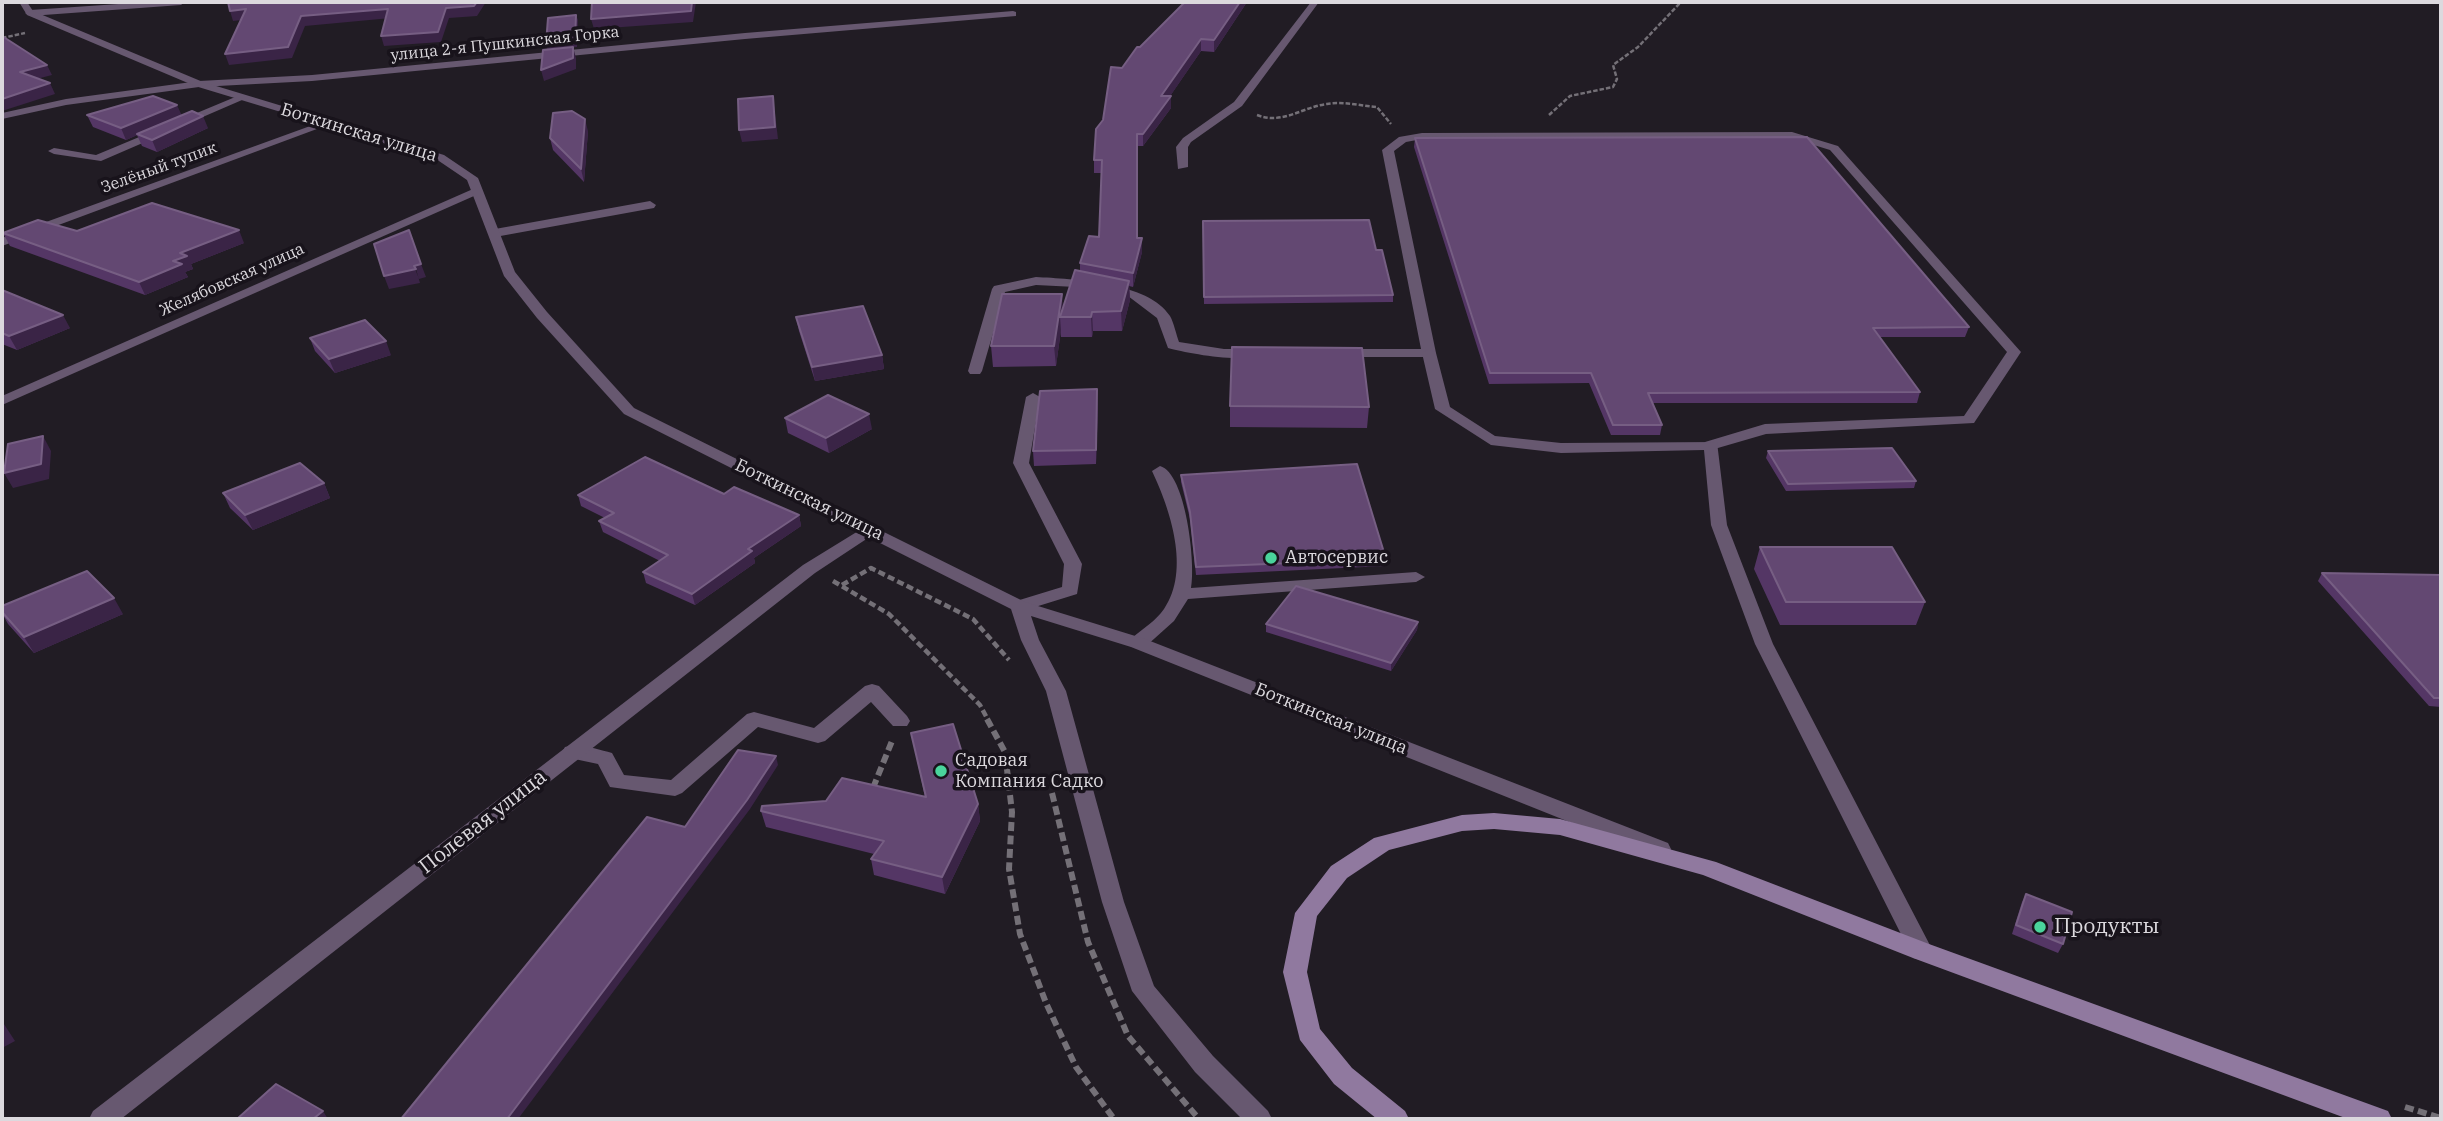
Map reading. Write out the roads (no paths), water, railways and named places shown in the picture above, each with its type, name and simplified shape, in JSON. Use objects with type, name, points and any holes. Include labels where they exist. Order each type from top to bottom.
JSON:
[{"type":"main road","points":[[1396,1119],[1343,1076],[1309,1033],[1295,972],[1306,913],[1339,872],[1382,844],[1462,823],[1494,821],[1560,827],[1709,869],[1921,951],[2379,1119]]},
{"type":"street","points":[[23,2],[30,13],[181,2]]},
{"type":"street","points":[[1182,167],[1182,147],[1187,139],[1238,104],[1315,2]]},
{"type":"street","name":"Боткинская улица","points":[[30,13],[199,84],[440,157],[472,178],[509,273],[629,411],[1019,606],[1138,643],[1709,869]]},
{"type":"street","name":"улица 2-я Пушкинская Горка","points":[[2,116],[66,103],[199,84],[312,78],[745,36],[1013,14]]},
{"type":"street","points":[[97,159],[244,97]]},
{"type":"street","name":"Зелёный тупик","points":[[2,242],[328,123]]},
{"type":"street","points":[[1436,135],[1792,135],[1834,148],[2014,352],[1969,420],[1765,429],[1711,445],[1561,448],[1491,440],[1443,410],[1429,353],[1388,150],[1403,139],[1436,135]]},
{"type":"street","points":[[54,151],[118,163]]},
{"type":"street","name":"Желябовская улица","points":[[2,401],[477,192]]},
{"type":"street","points":[[495,233],[650,205]]},
{"type":"street","points":[[975,371],[999,289],[1036,281],[1076,283],[1132,293],[1163,316],[1173,345],[1224,353],[1265,353]]},
{"type":"street","points":[[1320,353],[1429,353]]},
{"type":"street","points":[[1033,397],[1021,463],[1073,564],[1071,590],[1019,606],[1030,640],[1056,691],[1113,902],[1144,991],[1204,1064],[1259,1119]]},
{"type":"street","points":[[1711,445],[1719,525],[1764,644],[1921,951]]},
{"type":"street","points":[[1138,643],[1171,614],[1181,594],[1184,574],[1182,533],[1160,471]]},
{"type":"street","name":"Полевая улица","points":[[102,1119],[809,569],[868,530]]},
{"type":"street","points":[[1181,594],[1416,577]]},
{"type":"street","points":[[572,752],[605,758],[617,782],[675,788],[754,719],[818,736],[872,691],[900,720]]},
{"type":"place","name":"Автосервис","points":[[1271,558]]},
{"type":"place","name":"Садовая Компания Садко","points":[[941,771]]},
{"type":"place","name":"Продукты","points":[[2040,927]]}]
